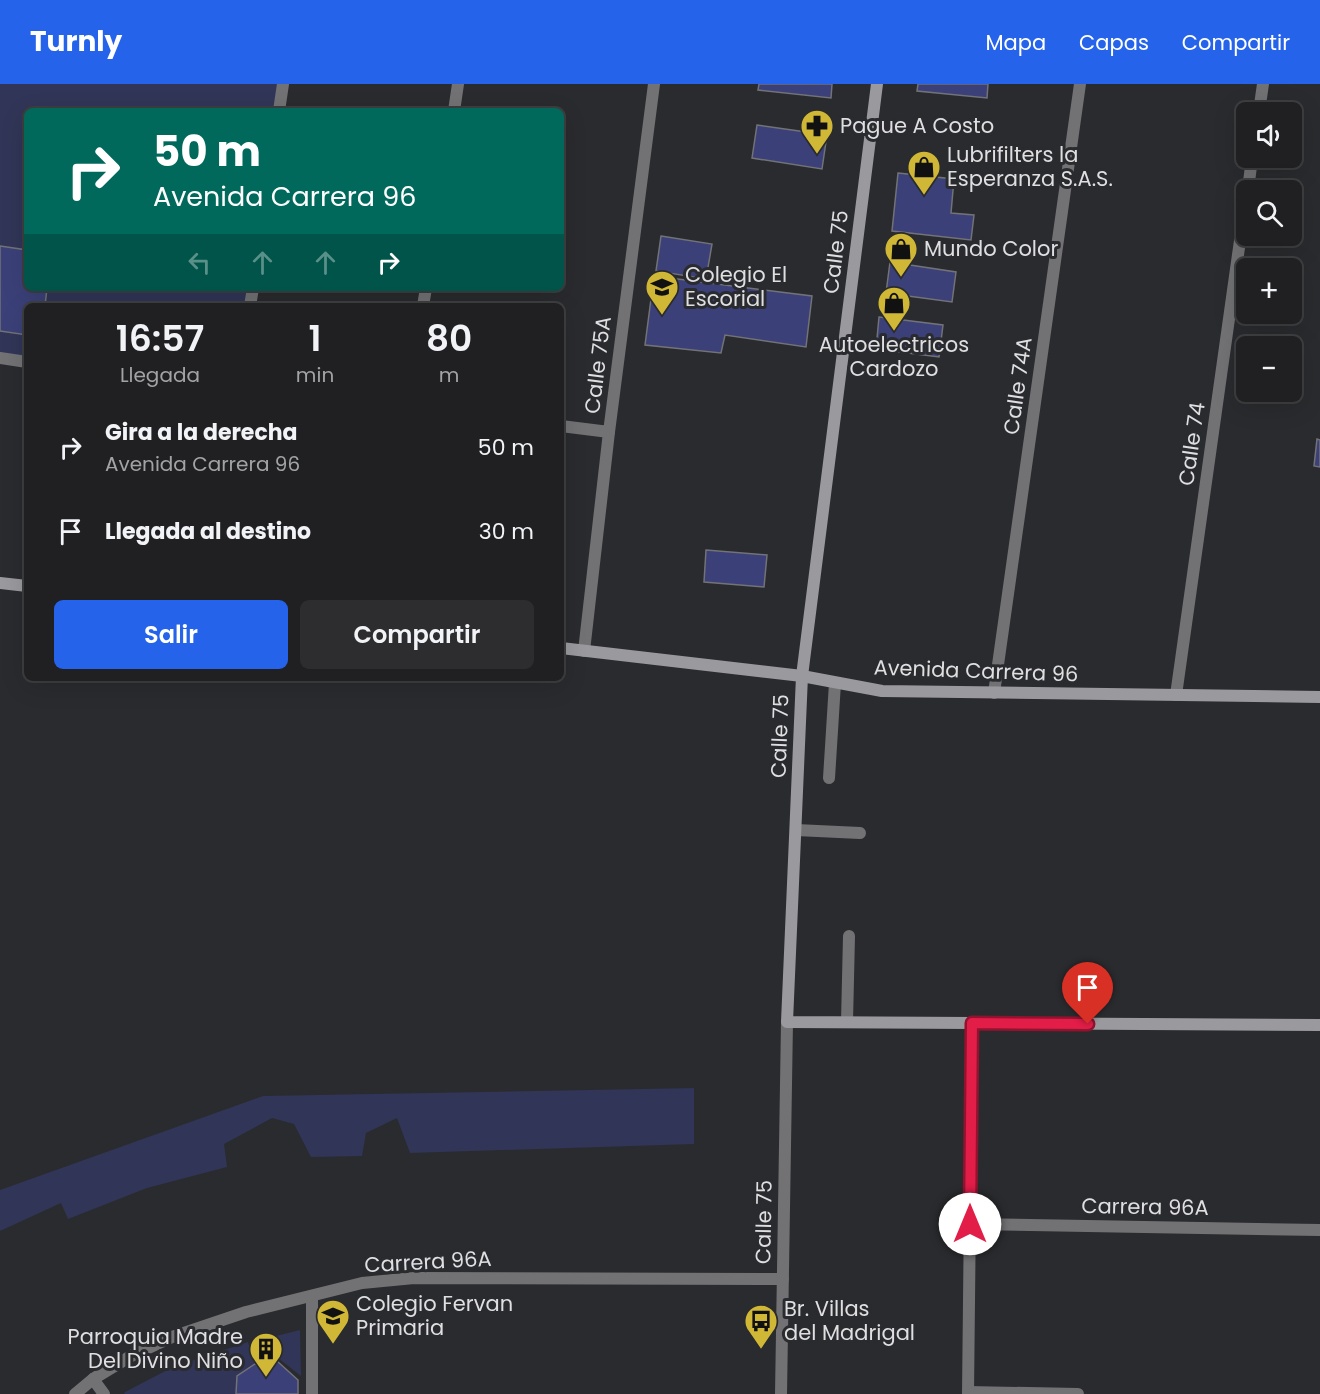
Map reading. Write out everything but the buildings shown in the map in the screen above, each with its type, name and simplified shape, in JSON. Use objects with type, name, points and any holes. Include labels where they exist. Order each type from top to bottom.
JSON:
[{"type":"main road","name":"Calle 75","points":[[787,1022],[802,676],[877,84]]},
{"type":"main road","points":[[0,583],[24,586]]},
{"type":"main road","name":"Avenida Carrera 96","points":[[564,648],[802,676],[882,691],[1320,697]]},
{"type":"main road","points":[[787,1022],[1320,1025]]},
{"type":"street","points":[[280,108],[284,84]]},
{"type":"street","points":[[454,108],[458,84]]},
{"type":"street","name":"Calle 75A","points":[[584,651],[609,432],[654,84]]},
{"type":"street","name":"Calle 74A","points":[[994,693],[1080,84]]},
{"type":"street","points":[[1260,102],[1263,84]]},
{"type":"street","name":"Calle 74","points":[[1176,695],[1239,246]]},
{"type":"street","points":[[0,358],[24,362]]},
{"type":"street","points":[[564,426],[609,432]]},
{"type":"street","points":[[830,778],[835,682]]},
{"type":"street","points":[[796,830],[860,833]]},
{"type":"street","points":[[847,1022],[849,936]]},
{"type":"street","name":"Calle 75","points":[[781,1394],[787,1022]]},
{"type":"street","points":[[972,1023],[968,1393],[1078,1394]]},
{"type":"street","name":"Carrera 96A","points":[[970,1224],[1320,1230]]},
{"type":"street","name":"Carrera 96A","points":[[75,1394],[93,1379],[131,1356],[172,1337],[246,1312],[362,1283],[414,1278],[783,1279]]},
{"type":"street","points":[[312,1296],[312,1394]]},
{"type":"street","points":[[93,1379],[104,1394]]},
{"type":"shaded area","points":[[0,84],[283,84],[279,108],[24,108],[24,291],[252,291],[250,303],[24,303],[24,362],[0,358]]},
{"type":"shaded area","points":[[694,1088],[694,1144],[410,1153],[397,1118],[366,1133],[362,1156],[311,1157],[294,1124],[272,1118],[224,1144],[227,1167],[147,1188],[68,1219],[61,1203],[0,1231],[0,1190],[263,1096]]},
{"type":"shaded area","points":[[300,1330],[301,1376],[278,1358],[276,1336]]},
{"type":"shaded area","points":[[248,1342],[255,1364],[237,1376],[236,1394],[124,1394],[173,1367]]},
{"type":"place","name":"Pague A Costo","points":[[817,155]]},
{"type":"place","name":"Lubrifilters la Esperanza S.A.S.","points":[[924,196]]},
{"type":"place","name":"Mundo Color","points":[[901,278]]},
{"type":"place","name":"Colegio El Escorial","points":[[662,316]]},
{"type":"place","name":"Autoelectricos Cardozo","points":[[894,332]]},
{"type":"place","name":"Colegio Fervan Primaria","points":[[333,1345]]},
{"type":"place","name":"Br. Villas del Madrigal","points":[[761,1350]]},
{"type":"place","name":"Parroquia Madre Del Divino Niño","points":[[266,1378]]},
{"type":"route","points":[[970,1224],[972,1023],[1088,1024]]}]
